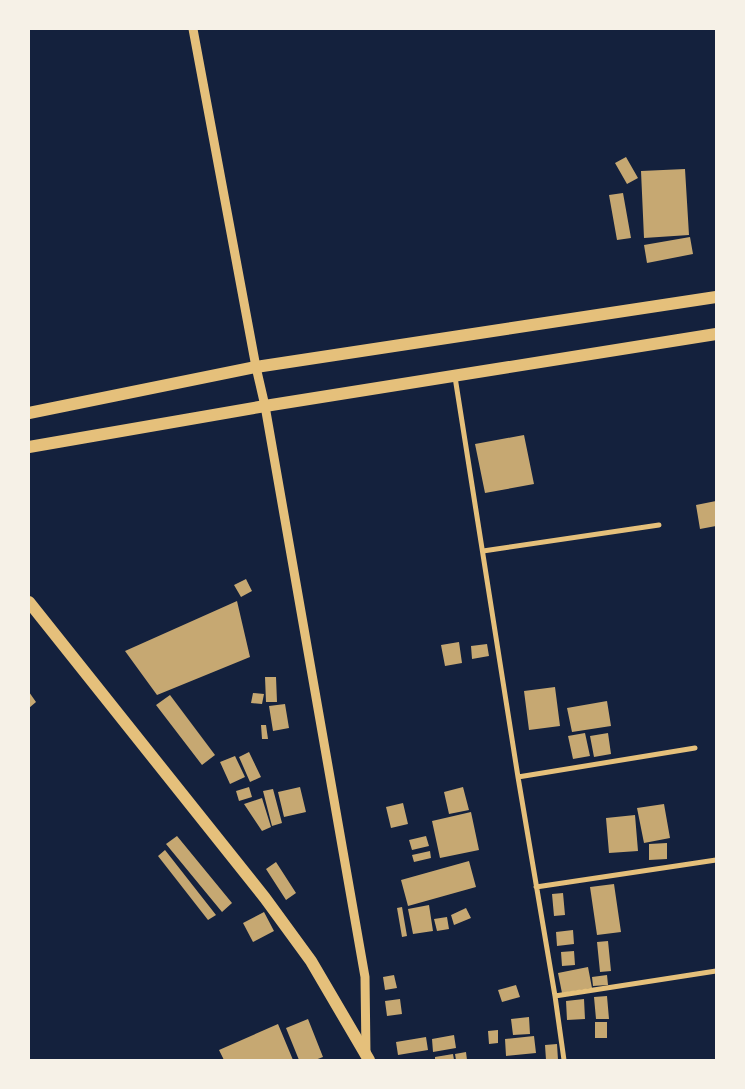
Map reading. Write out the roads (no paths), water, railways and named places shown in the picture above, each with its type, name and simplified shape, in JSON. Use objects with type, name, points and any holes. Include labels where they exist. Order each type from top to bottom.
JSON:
[{"type":"main road","points":[[29,413],[256,367],[716,298]]},
{"type":"main road","points":[[29,447],[265,406],[716,334]]},
{"type":"main road","points":[[29,602],[265,898],[311,961],[368,1057]]},
{"type":"street","points":[[193,29],[256,367],[265,406],[365,977],[368,1057]]},
{"type":"street","points":[[455,376],[564,1060]]},
{"type":"street","points":[[483,551],[659,525]]},
{"type":"street","points":[[518,776],[695,748]]},
{"type":"street","points":[[536,887],[716,860]]},
{"type":"street","points":[[555,996],[716,971]]}]
